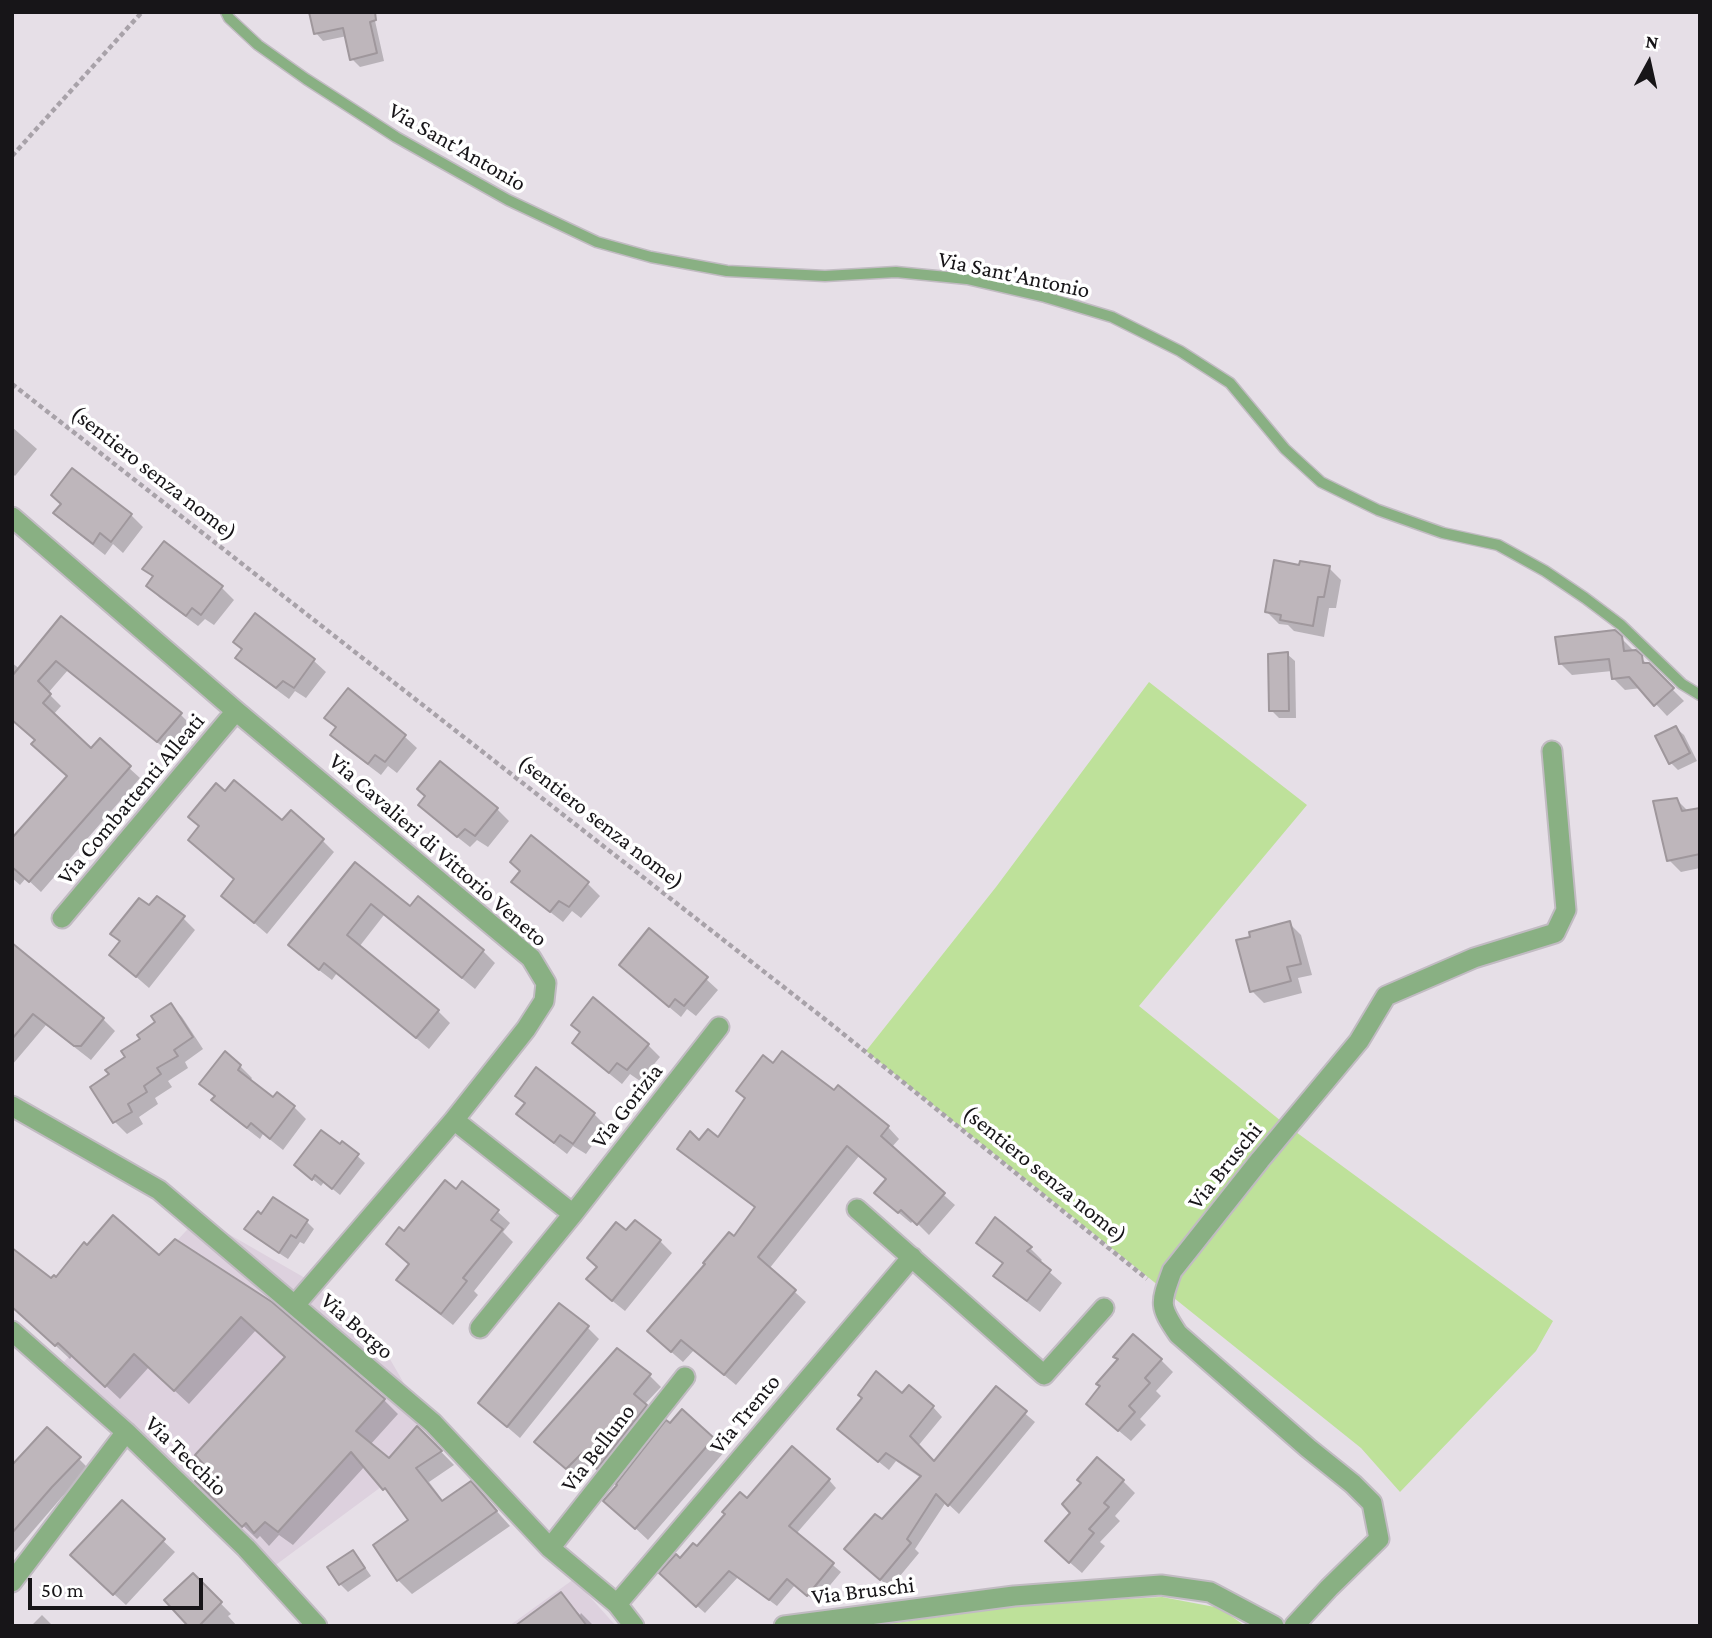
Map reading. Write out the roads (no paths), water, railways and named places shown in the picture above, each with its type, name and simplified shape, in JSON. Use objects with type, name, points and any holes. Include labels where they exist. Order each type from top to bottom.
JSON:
[{"type":"street","name":"Via Cavalieri di Vittorio Veneto","points":[[12,517],[236,711],[531,958],[546,983],[544,1001],[526,1029],[454,1120],[295,1305]]},
{"type":"street","name":"Via Combattenti Alleati","points":[[62,918],[236,711]]},
{"type":"street","name":"Via Bruschi","points":[[1294,1626],[1379,1539],[1372,1503],[1178,1334],[1163,1312],[1164,1293],[1172,1271],[1359,1041],[1386,996],[1475,958],[1555,933],[1566,910],[1552,751]]},
{"type":"street","name":"Via Gorizia","points":[[480,1328],[719,1027]]},
{"type":"street","name":"Via Borgo","points":[[12,1106],[159,1190],[433,1423],[550,1548],[617,1604],[634,1626]]},
{"type":"street","points":[[454,1120],[573,1214]]},
{"type":"street","points":[[857,1209],[1044,1375],[1104,1307]]},
{"type":"street","name":"Via Trento","points":[[617,1604],[912,1257]]},
{"type":"street","name":"Via Tecchio","points":[[12,1331],[126,1432],[246,1548],[317,1626]]},
{"type":"street","name":"Via Belluno","points":[[550,1548],[685,1377]]},
{"type":"street","points":[[12,1581],[126,1432]]},
{"type":"street","name":"Via Bruschi","points":[[784,1626],[1014,1597],[1161,1585],[1210,1592],[1274,1626]]},
{"type":"lane","name":"Via Sant'Antonio","points":[[226,12],[258,45],[396,137],[508,200],[597,242],[651,257],[727,271],[825,276],[896,271],[967,279],[1045,297],[1112,317],[1180,351],[1230,383],[1285,449],[1321,482],[1391,515],[1443,533],[1497,545],[1545,571],[1621,625],[1682,684],[1700,695]]}]
